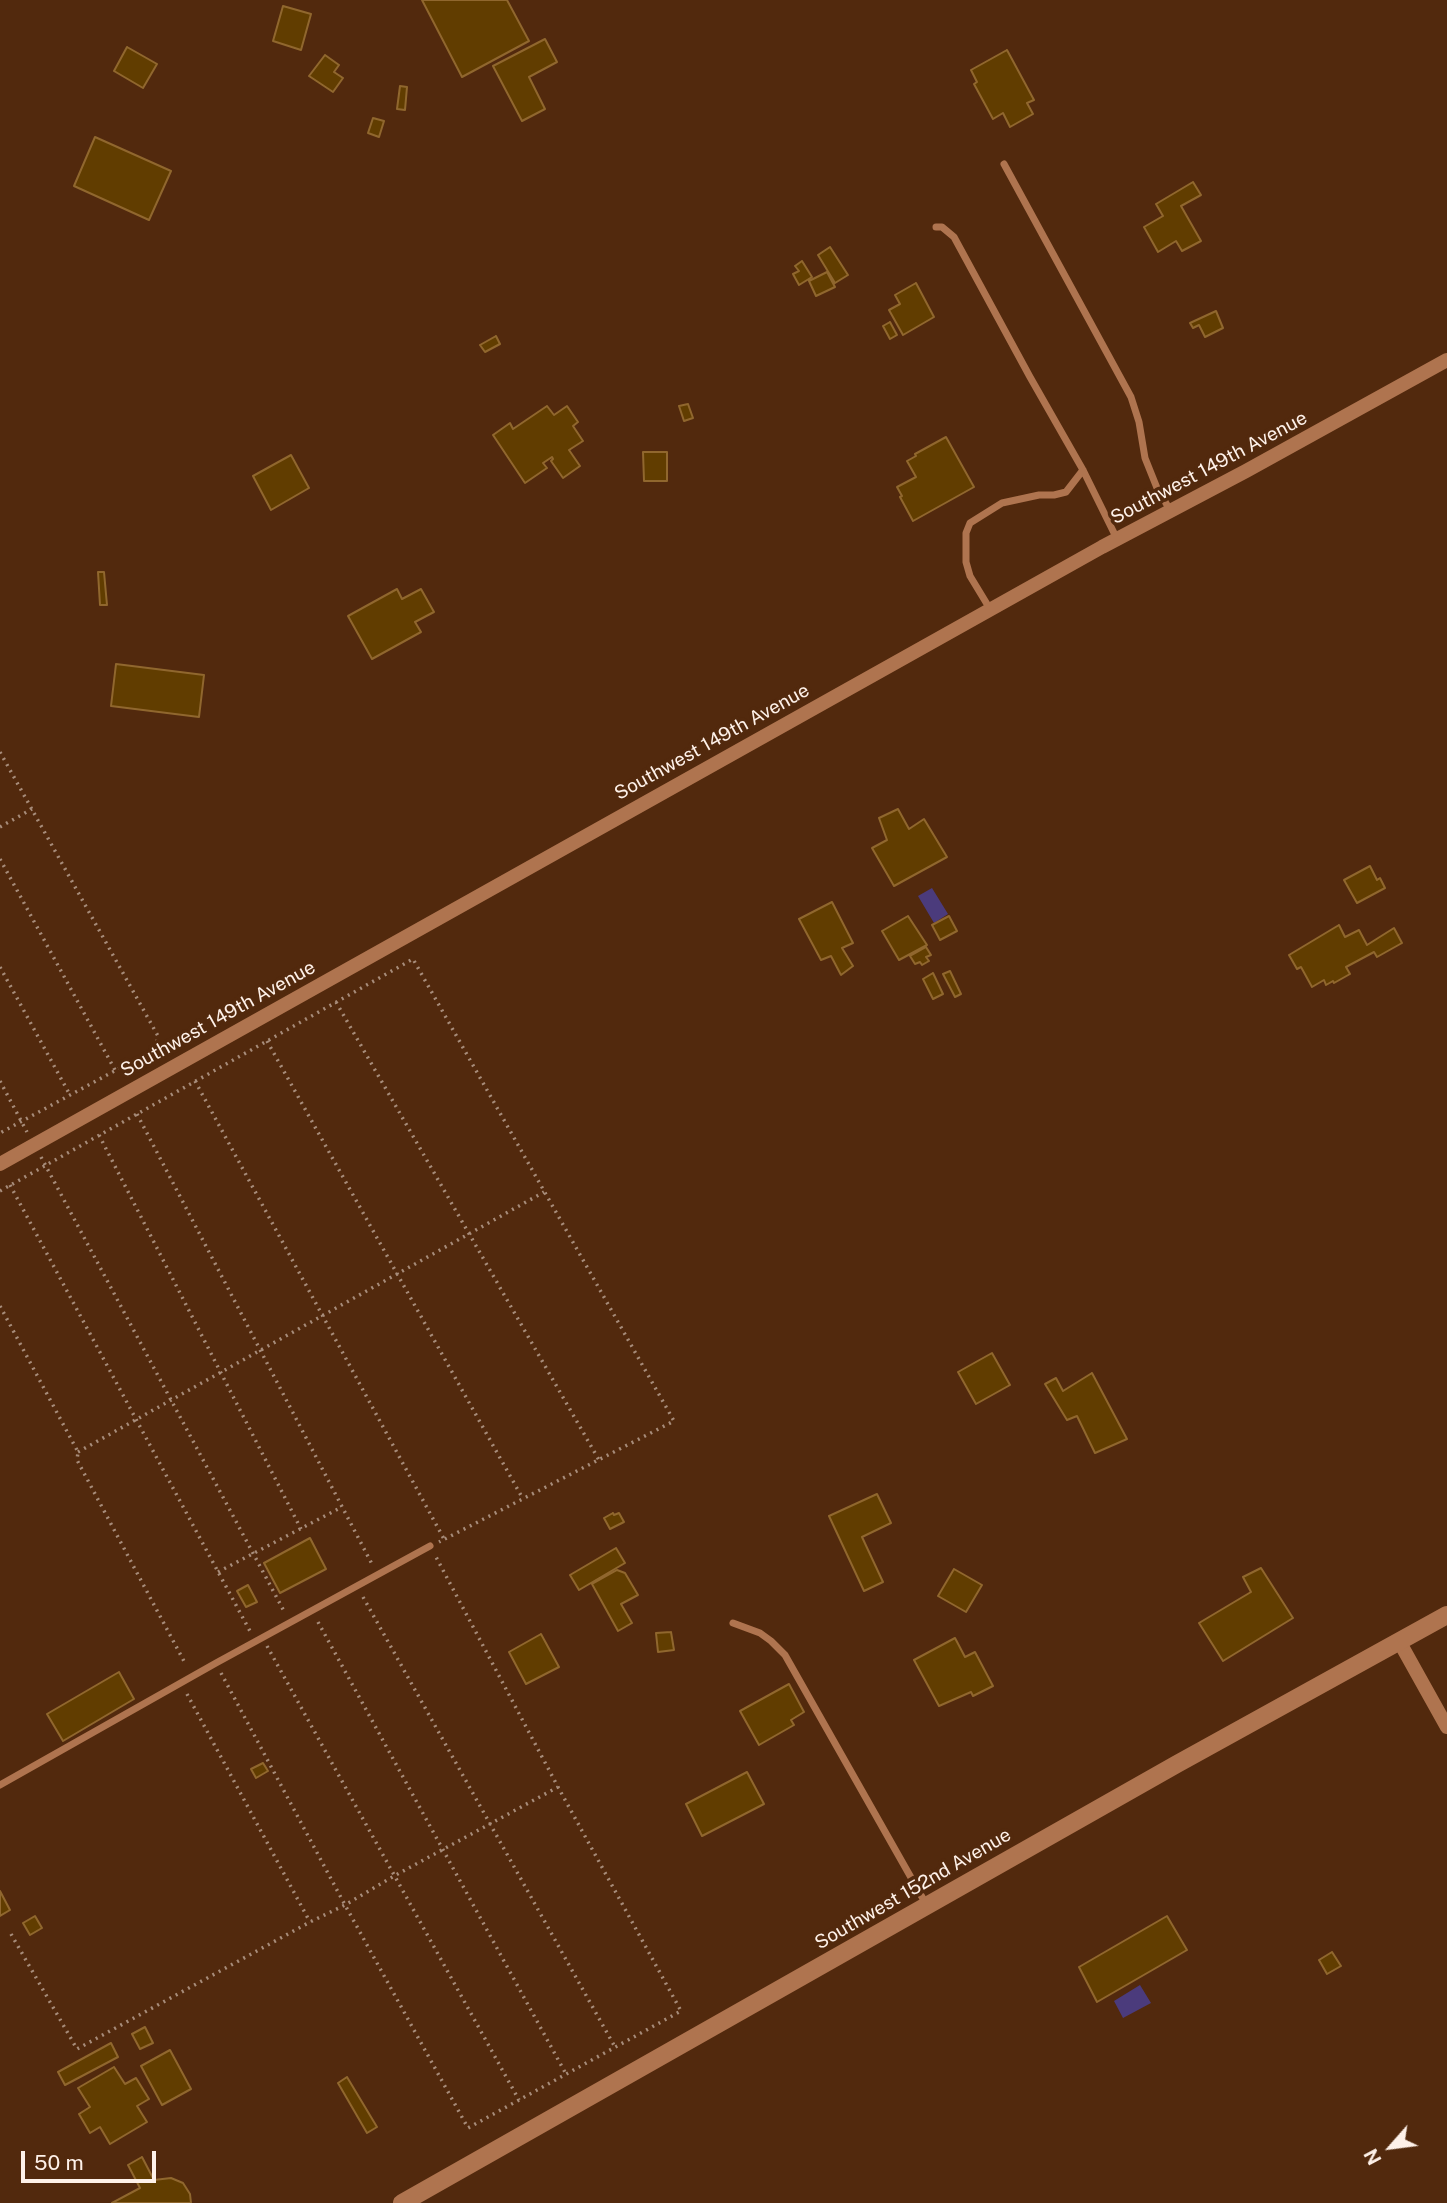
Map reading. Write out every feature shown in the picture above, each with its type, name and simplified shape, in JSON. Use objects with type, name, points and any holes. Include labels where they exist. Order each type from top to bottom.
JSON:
[{"type":"street","name":"Southwest 149th Avenue","points":[[0,1164],[1117,538],[1247,471],[1447,360]]},
{"type":"street","name":"Southwest 152nd Avenue","points":[[402,2203],[1177,1764],[1447,1615]]},
{"type":"street","points":[[1399,1641],[1447,1727]]},
{"type":"lane","points":[[1004,164],[1131,397],[1139,422],[1145,458],[1157,488],[1170,510]]},
{"type":"lane","points":[[936,227],[943,227],[954,237],[1083,470],[1117,538]]},
{"type":"lane","points":[[990,610],[966,562],[966,533],[970,523],[1002,503],[1066,492],[1083,470]]},
{"type":"lane","points":[[0,1785],[430,1546]]},
{"type":"lane","points":[[733,1623],[760,1633],[785,1655],[927,1905]]},
{"type":"path","points":[[0,752],[158,1036],[155,1049],[0,1133]]},
{"type":"path","points":[[0,827],[32,809]]},
{"type":"path","points":[[0,859],[115,1070]]},
{"type":"path","points":[[0,1191],[413,959],[674,1422],[430,1546],[681,2011],[468,2128],[216,1663]]},
{"type":"path","points":[[0,967],[70,1095]]},
{"type":"path","points":[[336,1002],[599,1460]]},
{"type":"path","points":[[267,1041],[523,1499]]},
{"type":"path","points":[[0,1081],[290,1622]]},
{"type":"path","points":[[195,1081],[444,1539]]},
{"type":"path","points":[[137,1114],[377,1574]]},
{"type":"path","points":[[99,1135],[301,1529]]},
{"type":"path","points":[[10,1185],[218,1572],[259,1639],[519,2100]]},
{"type":"path","points":[[78,1452],[544,1192]]},
{"type":"path","points":[[0,1306],[78,1452],[77,1460],[192,1676]]},
{"type":"path","points":[[218,1572],[342,1507]]},
{"type":"path","points":[[356,1585],[615,2047]]},
{"type":"path","points":[[311,1610],[566,2074]]},
{"type":"path","points":[[181,1683],[310,1922]]},
{"type":"path","points":[[11,1934],[77,2049],[558,1787]]},
{"type":"shaded area","points":[[932,888],[948,914],[934,923],[918,896]]},
{"type":"shaded area","points":[[1140,1985],[1151,2003],[1123,2018],[1114,2001]]},
{"type":"building","points":[[422,0],[507,0],[529,41],[462,77]]},
{"type":"building","points":[[283,6],[311,14],[301,50],[273,41]]},
{"type":"building","points":[[545,39],[557,62],[529,77],[545,109],[522,121],[493,66]]},
{"type":"building","points":[[127,47],[157,64],[143,88],[114,71]]},
{"type":"building","points":[[1007,50],[1034,100],[1027,103],[1033,114],[1010,127],[1003,113],[993,119],[974,84],[977,82],[971,70]]},
{"type":"building","points":[[325,55],[339,65],[334,72],[343,78],[333,92],[309,76]]},
{"type":"building","points":[[400,86],[407,87],[405,110],[397,109]]},
{"type":"building","points":[[373,118],[384,121],[379,137],[368,133]]},
{"type":"building","points":[[95,137],[171,171],[149,220],[74,186]]},
{"type":"building","points":[[1193,182],[1201,195],[1181,206],[1201,241],[1182,251],[1176,241],[1158,252],[1144,227],[1163,216],[1156,204]]},
{"type":"building","points":[[830,247],[848,275],[835,283],[818,255]]},
{"type":"building","points":[[802,261],[812,277],[799,285],[793,274],[799,271],[795,266]]},
{"type":"building","points":[[827,272],[835,287],[816,296],[809,281]]},
{"type":"building","points":[[916,283],[934,317],[903,335],[889,310],[900,304],[895,295]]},
{"type":"building","points":[[1216,311],[1223,328],[1205,337],[1199,325],[1193,328],[1190,323]]},
{"type":"building","points":[[890,322],[897,335],[890,339],[883,326]]},
{"type":"building","points":[[496,336],[500,344],[485,352],[480,345]]},
{"type":"building","points":[[688,404],[693,418],[684,421],[679,406]]},
{"type":"building","points":[[547,406],[554,415],[567,406],[578,422],[573,426],[583,441],[569,450],[580,466],[563,478],[551,461],[552,457],[543,463],[547,468],[525,483],[493,435],[510,423],[513,429]]},
{"type":"building","points":[[946,437],[974,487],[913,521],[897,487],[916,477],[907,461]]},
{"type":"building","points":[[643,452],[667,452],[667,481],[644,481]]},
{"type":"building","points":[[291,455],[309,488],[271,510],[253,476]]},
{"type":"building","points":[[98,572],[104,572],[107,605],[100,605]]},
{"type":"building","points":[[397,589],[402,599],[421,589],[434,612],[415,622],[421,632],[372,659],[348,616]]},
{"type":"building","points":[[116,664],[204,675],[199,717],[111,706]]},
{"type":"building","points":[[898,809],[909,829],[924,819],[947,857],[894,886],[872,848],[887,840],[879,818]]},
{"type":"building","points":[[1370,866],[1377,880],[1380,878],[1385,888],[1357,903],[1344,880]]},
{"type":"building","points":[[832,902],[853,943],[842,948],[853,966],[841,975],[831,956],[821,960],[799,919]]},
{"type":"building","points":[[908,916],[927,945],[899,960],[882,931]]},
{"type":"building","points":[[949,916],[957,931],[940,940],[932,925]]},
{"type":"building","points":[[1339,925],[1345,937],[1359,930],[1367,945],[1394,928],[1402,943],[1377,957],[1374,952],[1346,967],[1350,974],[1334,983],[1333,981],[1326,985],[1324,980],[1312,987],[1301,967],[1297,969],[1289,955]]},
{"type":"building","points":[[926,947],[931,955],[926,957],[929,961],[922,965],[920,962],[915,964],[910,956]]},
{"type":"building","points":[[950,971],[961,994],[955,997],[943,974]]},
{"type":"building","points":[[933,973],[943,994],[933,999],[923,979]]},
{"type":"building","points":[[992,1353],[1010,1385],[976,1404],[958,1372]]},
{"type":"building","points":[[1092,1373],[1127,1439],[1095,1453],[1077,1416],[1067,1420],[1045,1384],[1056,1378],[1063,1391]]},
{"type":"building","points":[[877,1494],[891,1523],[862,1537],[883,1582],[864,1591],[829,1516]]},
{"type":"building","points":[[619,1513],[624,1522],[610,1529],[604,1518]]},
{"type":"building","points":[[310,1538],[326,1569],[280,1593],[264,1563]]},
{"type":"building","points":[[616,1548],[625,1563],[579,1590],[570,1575]]},
{"type":"building","points":[[1261,1568],[1293,1618],[1223,1661],[1199,1623],[1251,1592],[1243,1577]]},
{"type":"building","points":[[954,1569],[982,1585],[966,1612],[938,1596]]},
{"type":"building","points":[[617,1570],[625,1573],[638,1595],[621,1604],[632,1623],[618,1631],[592,1584]]},
{"type":"building","points":[[248,1585],[257,1602],[246,1607],[237,1591]]},
{"type":"building","points":[[671,1632],[674,1650],[658,1652],[656,1633]]},
{"type":"building","points":[[541,1634],[559,1667],[526,1684],[509,1652]]},
{"type":"building","points":[[955,1638],[965,1657],[975,1652],[993,1686],[973,1696],[971,1692],[939,1706],[914,1660]]},
{"type":"building","points":[[119,1672],[134,1699],[63,1741],[47,1714]]},
{"type":"building","points":[[789,1684],[804,1712],[791,1720],[794,1725],[759,1745],[740,1711]]},
{"type":"building","points":[[263,1763],[268,1771],[256,1778],[251,1769]]},
{"type":"building","points":[[747,1772],[764,1804],[702,1836],[686,1804]]},
{"type":"building","points":[[0,1891],[10,1910],[0,1916]]},
{"type":"building","points":[[35,1916],[42,1928],[30,1935],[23,1923]]},
{"type":"building","points":[[1167,1916],[1187,1950],[1097,2002],[1079,1967]]},
{"type":"building","points":[[1332,1952],[1341,1966],[1327,1974],[1319,1960]]},
{"type":"building","points":[[145,2027],[153,2043],[140,2049],[132,2034]]},
{"type":"building","points":[[111,2043],[118,2057],[65,2085],[58,2072]]},
{"type":"building","points":[[170,2050],[191,2089],[162,2105],[141,2066]]},
{"type":"building","points":[[114,2067],[125,2084],[136,2078],[149,2099],[137,2106],[147,2122],[110,2144],[100,2127],[90,2133],[79,2114],[90,2107],[78,2088]]},
{"type":"building","points":[[347,2077],[377,2127],[367,2133],[338,2083]]},
{"type":"building","points":[[142,2157],[154,2180],[171,2178],[183,2183],[190,2194],[191,2203],[112,2203],[140,2188],[128,2165]]}]
